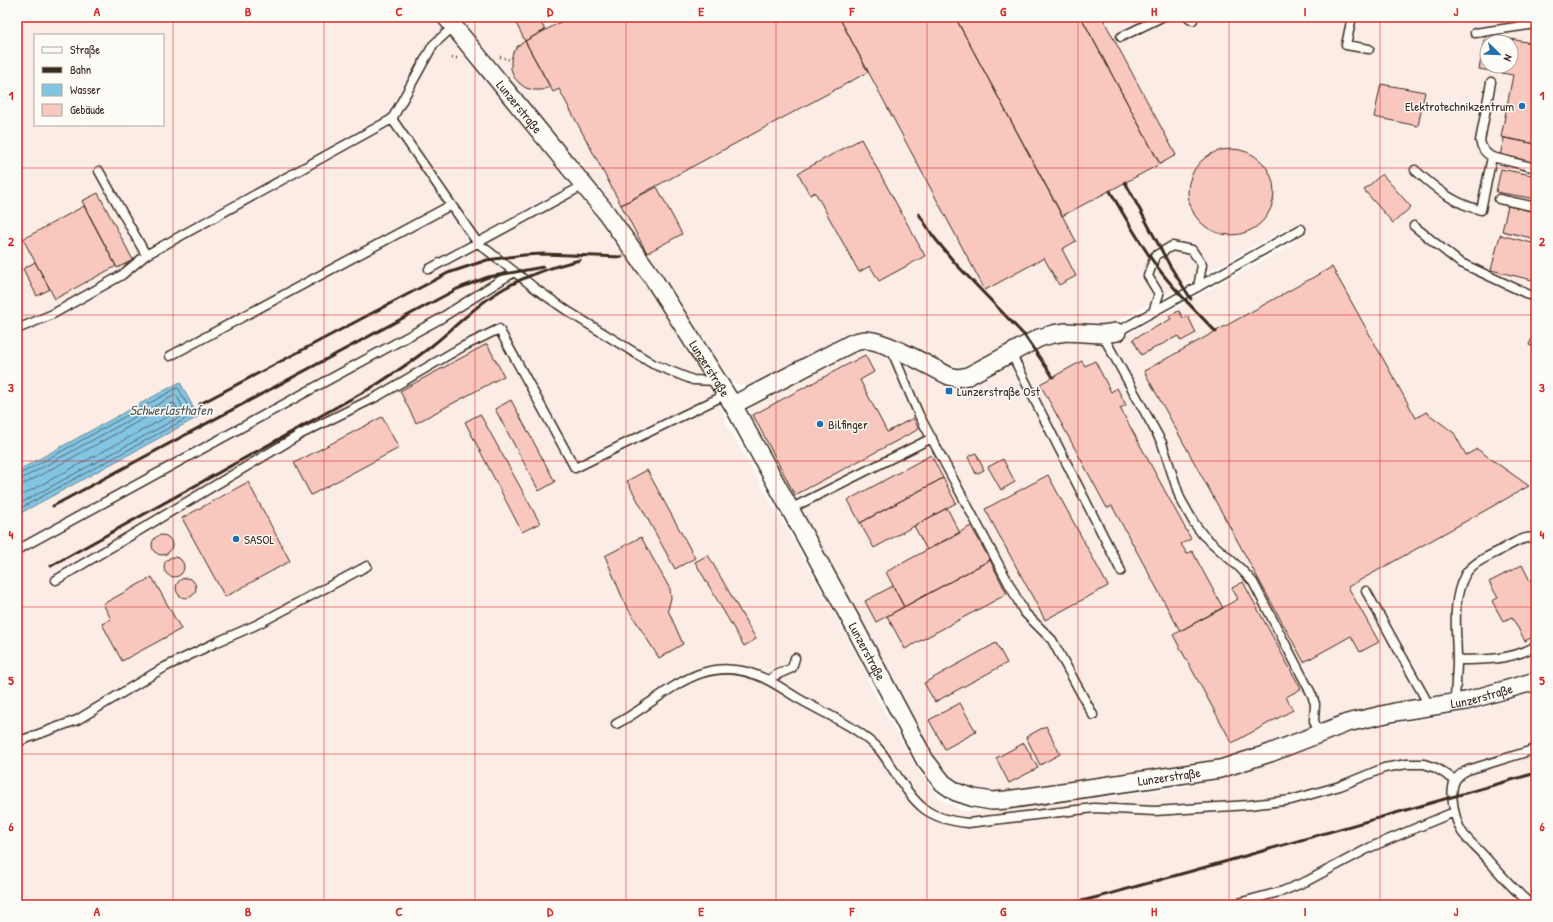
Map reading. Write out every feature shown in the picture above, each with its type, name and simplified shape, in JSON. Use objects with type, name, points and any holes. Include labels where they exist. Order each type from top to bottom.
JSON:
[{"type":"street","name":"Lunzerstraße","points":[[450,22],[605,211],[651,275],[726,393],[853,624],[924,760],[943,783],[956,792],[974,798],[992,801],[1006,800],[1220,769],[1270,753],[1347,723],[1395,712],[1455,703],[1505,691],[1536,681]]},
{"type":"street","points":[[726,393],[864,339],[873,340],[890,346],[949,376],[957,378],[968,376],[1039,338],[1066,332],[1110,333]]},
{"type":"lane","points":[[1121,37],[1162,17]]},
{"type":"lane","points":[[1352,17],[1346,45],[1369,49]]},
{"type":"lane","points":[[17,329],[53,314],[122,275],[146,255],[392,120],[433,45],[450,22]]},
{"type":"lane","points":[[1475,33],[1536,24]]},
{"type":"lane","points":[[1491,82],[1480,141],[1481,147],[1492,157],[1536,168]]},
{"type":"lane","points":[[392,120],[478,242],[514,272],[569,312],[653,364],[726,393]]},
{"type":"lane","points":[[1415,170],[1445,196],[1472,208],[1481,210],[1492,157]]},
{"type":"lane","points":[[99,171],[146,255]]},
{"type":"lane","points":[[429,268],[584,185]]},
{"type":"lane","points":[[1499,199],[1536,207]]},
{"type":"lane","points":[[170,356],[451,205]]},
{"type":"lane","points":[[1414,226],[1459,262],[1536,298]]},
{"type":"lane","points":[[1301,229],[1153,312],[1110,333],[1162,443],[1180,498],[1194,524],[1203,535],[1241,568],[1253,582],[1312,695],[1315,704],[1314,721],[1319,733]]},
{"type":"lane","points":[[1153,312],[1159,294],[1148,276],[1155,256],[1172,246],[1192,250],[1202,265],[1198,287]]},
{"type":"lane","points":[[19,549],[438,320],[514,272]]},
{"type":"lane","points":[[56,580],[301,434],[378,396],[462,347],[499,328],[575,468],[726,393]]},
{"type":"lane","points":[[890,346],[919,415],[1024,612],[1052,640],[1093,715]]},
{"type":"lane","points":[[1011,353],[1121,571]]},
{"type":"lane","points":[[790,509],[932,438]]},
{"type":"lane","points":[[1455,703],[1457,660],[1456,614],[1458,593],[1466,574],[1479,560],[1518,541],[1536,537]]},
{"type":"lane","points":[[17,742],[77,720],[165,668],[217,642],[256,625],[367,566]]},
{"type":"lane","points":[[1366,591],[1430,707]]},
{"type":"lane","points":[[1457,660],[1490,660],[1511,656],[1536,646]]},
{"type":"lane","points":[[768,680],[792,668],[795,658]]},
{"type":"lane","points":[[616,724],[631,717],[682,682],[702,673],[719,670],[736,670],[752,673],[768,680],[860,734],[876,746],[908,792],[924,810],[936,817],[952,822],[968,824],[1094,808],[1155,811],[1249,805],[1291,800],[1340,786],[1384,768],[1407,764],[1424,764],[1436,768],[1455,780]]},
{"type":"lane","points":[[1532,905],[1511,885],[1463,833],[1454,812],[1452,787],[1455,780],[1468,770],[1536,749]]},
{"type":"lane","points":[[1231,905],[1283,891],[1307,881],[1371,847],[1454,812]]},
{"type":"shaded area","points":[[17,17],[434,17],[621,247],[716,391],[728,427],[861,662],[874,693],[918,771],[941,800],[963,811],[993,811],[1176,788],[1234,774],[1276,761],[1310,744],[1358,730],[1470,712],[1536,692],[1536,905],[17,905],[17,515],[198,417],[180,382],[17,471]]},
{"type":"shaded area","points":[[457,17],[1536,17],[1536,674],[1503,683],[1404,700],[1355,713],[1324,722],[1230,758],[1195,765],[1007,791],[972,789],[957,782],[946,774],[934,759],[748,411],[751,405],[863,346],[874,348],[938,379],[972,383],[1044,345],[1060,342],[1083,341],[1098,343],[1115,341],[1295,243],[1287,228],[1113,324],[1100,326],[1061,322],[1048,324],[1037,328],[969,365],[956,366],[940,361],[874,330],[862,329],[847,334],[751,386],[739,385],[730,380],[612,204]]},
{"type":"water","name":"Schwerlasthafen","points":[[180,382],[198,417],[17,515],[17,471]]},
{"type":"building","points":[[513,17],[538,17],[545,30],[525,41]]},
{"type":"building","points":[[570,17],[839,17],[868,72],[621,205],[559,89],[553,92],[525,41]]},
{"type":"building","points":[[839,17],[955,17],[1076,241],[1062,249],[1076,276],[1059,285],[1044,258],[985,290]]},
{"type":"building","points":[[955,17],[1081,17],[1160,164],[1062,216]]},
{"type":"building","points":[[1081,17],[1102,17],[1176,155],[1160,164]]},
{"type":"building","points":[[525,41],[550,87],[542,90],[526,88],[514,77],[511,69],[513,52]]},
{"type":"building","name":"Elektrotechnikzentrum","points":[[1519,41],[1536,44],[1536,144],[1501,137],[1513,75],[1507,74],[1519,74]]},
{"type":"building","points":[[1381,84],[1425,92],[1418,126],[1374,117]]},
{"type":"building","points":[[1504,138],[1536,144],[1536,163],[1500,156]]},
{"type":"building","points":[[861,139],[925,256],[879,281],[870,266],[859,272],[815,192],[810,195],[798,173]]},
{"type":"building","points":[[1231,149],[1248,152],[1262,161],[1271,175],[1274,192],[1271,209],[1262,223],[1248,232],[1231,235],[1214,232],[1200,223],[1191,209],[1188,192],[1191,175],[1200,161],[1214,152]]},
{"type":"building","points":[[1501,169],[1536,176],[1536,199],[1496,192]]},
{"type":"building","points":[[1382,174],[1411,207],[1393,223],[1364,190]]},
{"type":"building","points":[[657,187],[682,234],[647,253],[621,205]]},
{"type":"building","points":[[98,193],[133,260],[117,268],[82,201]]},
{"type":"building","points":[[84,206],[116,266],[55,299],[23,239]]},
{"type":"building","points":[[1508,206],[1536,212],[1536,239],[1502,231]]},
{"type":"building","points":[[1500,235],[1536,244],[1536,281],[1491,270]]},
{"type":"building","points":[[35,262],[50,289],[37,296],[23,269]]},
{"type":"building","points":[[1332,267],[1416,418],[1426,412],[1454,433],[1466,455],[1477,449],[1529,486],[1348,587],[1379,642],[1360,652],[1351,636],[1304,662],[1144,371]]},
{"type":"building","points":[[1179,311],[1183,318],[1188,316],[1196,333],[1181,341],[1178,336],[1141,355],[1133,339],[1171,319],[1169,316]]},
{"type":"building","points":[[1536,328],[1536,348],[1529,345]]},
{"type":"building","points":[[487,344],[504,376],[416,423],[400,391]]},
{"type":"building","name":"Bilfinger","points":[[865,355],[874,372],[860,380],[887,432],[913,418],[919,429],[795,495],[753,415]]},
{"type":"building","points":[[1082,361],[1085,366],[1095,361],[1111,392],[1117,388],[1126,405],[1120,408],[1191,539],[1181,544],[1187,554],[1192,551],[1223,608],[1180,631],[1112,506],[1107,508],[1040,384]]},
{"type":"building","points":[[511,400],[555,482],[539,491],[495,409]]},
{"type":"building","points":[[480,414],[540,523],[522,532],[465,422]]},
{"type":"building","points":[[382,417],[399,448],[311,495],[294,463]]},
{"type":"building","points":[[976,453],[984,470],[976,474],[968,457]]},
{"type":"building","points":[[931,455],[943,478],[860,523],[848,500]]},
{"type":"building","points":[[1003,459],[1015,482],[1001,490],[988,467]]},
{"type":"building","points":[[647,470],[695,558],[675,569],[627,481]]},
{"type":"building","points":[[1048,475],[1108,586],[1045,620],[985,509]]},
{"type":"building","points":[[943,478],[956,503],[874,548],[860,523]]},
{"type":"building","name":"SASOL","points":[[248,482],[290,561],[225,597],[182,518]]},
{"type":"building","points":[[947,508],[960,533],[927,550],[914,526]]},
{"type":"building","points":[[971,526],[990,560],[904,607],[886,572]]},
{"type":"building","points":[[162,535],[169,538],[172,545],[169,552],[162,555],[155,552],[152,545],[155,538]]},
{"type":"building","points":[[641,537],[670,589],[671,598],[668,610],[683,644],[659,658],[625,604],[605,556]]},
{"type":"building","points":[[708,555],[756,639],[744,646],[695,562]]},
{"type":"building","points":[[174,557],[181,560],[184,567],[181,574],[174,577],[167,574],[164,567],[167,560]]},
{"type":"building","points":[[990,560],[1007,594],[905,649],[887,616]]},
{"type":"building","points":[[1522,565],[1530,581],[1536,578],[1536,603],[1534,604],[1536,607],[1536,635],[1525,641],[1512,617],[1503,621],[1492,601],[1498,598],[1489,582]]},
{"type":"building","points":[[152,577],[181,629],[122,661],[102,624],[111,619],[103,604]]},
{"type":"building","points":[[186,578],[193,581],[196,588],[193,595],[186,598],[179,595],[176,588],[179,581]]},
{"type":"building","points":[[1243,582],[1301,689],[1286,697],[1293,710],[1232,743],[1173,635],[1238,599],[1232,588]]},
{"type":"building","points":[[893,586],[904,607],[876,622],[865,601]]},
{"type":"building","points":[[996,643],[1007,663],[935,702],[924,683]]},
{"type":"building","points":[[960,703],[976,732],[945,749],[929,720]]},
{"type":"building","points":[[1046,726],[1060,754],[1040,765],[1026,737]]},
{"type":"building","points":[[1024,743],[1038,768],[1009,783],[996,758]]},
{"type":"railway","points":[[1125,182],[1170,266],[1191,299]]},
{"type":"railway","points":[[1110,191],[1151,259],[1179,293],[1216,332]]},
{"type":"railway","points":[[919,214],[933,236],[955,263],[1024,335],[1053,377]]},
{"type":"railway","points":[[200,404],[448,273],[487,260],[524,255],[543,254],[622,257]]},
{"type":"railway","points":[[51,566],[376,385],[420,355],[479,305],[515,282],[536,273],[580,260]]},
{"type":"railway","points":[[53,506],[457,289],[488,277],[543,267]]},
{"type":"railway","points":[[1065,905],[1224,862],[1536,773]]},
{"type":"place","name":"Elektrotechnikzentrum","points":[[1522,106]]},
{"type":"place","name":"Lunzerstraße Ost","points":[[949,391]]},
{"type":"place","name":"Bilfinger","points":[[820,424]]},
{"type":"place","name":"SASOL","points":[[236,539]]}]
